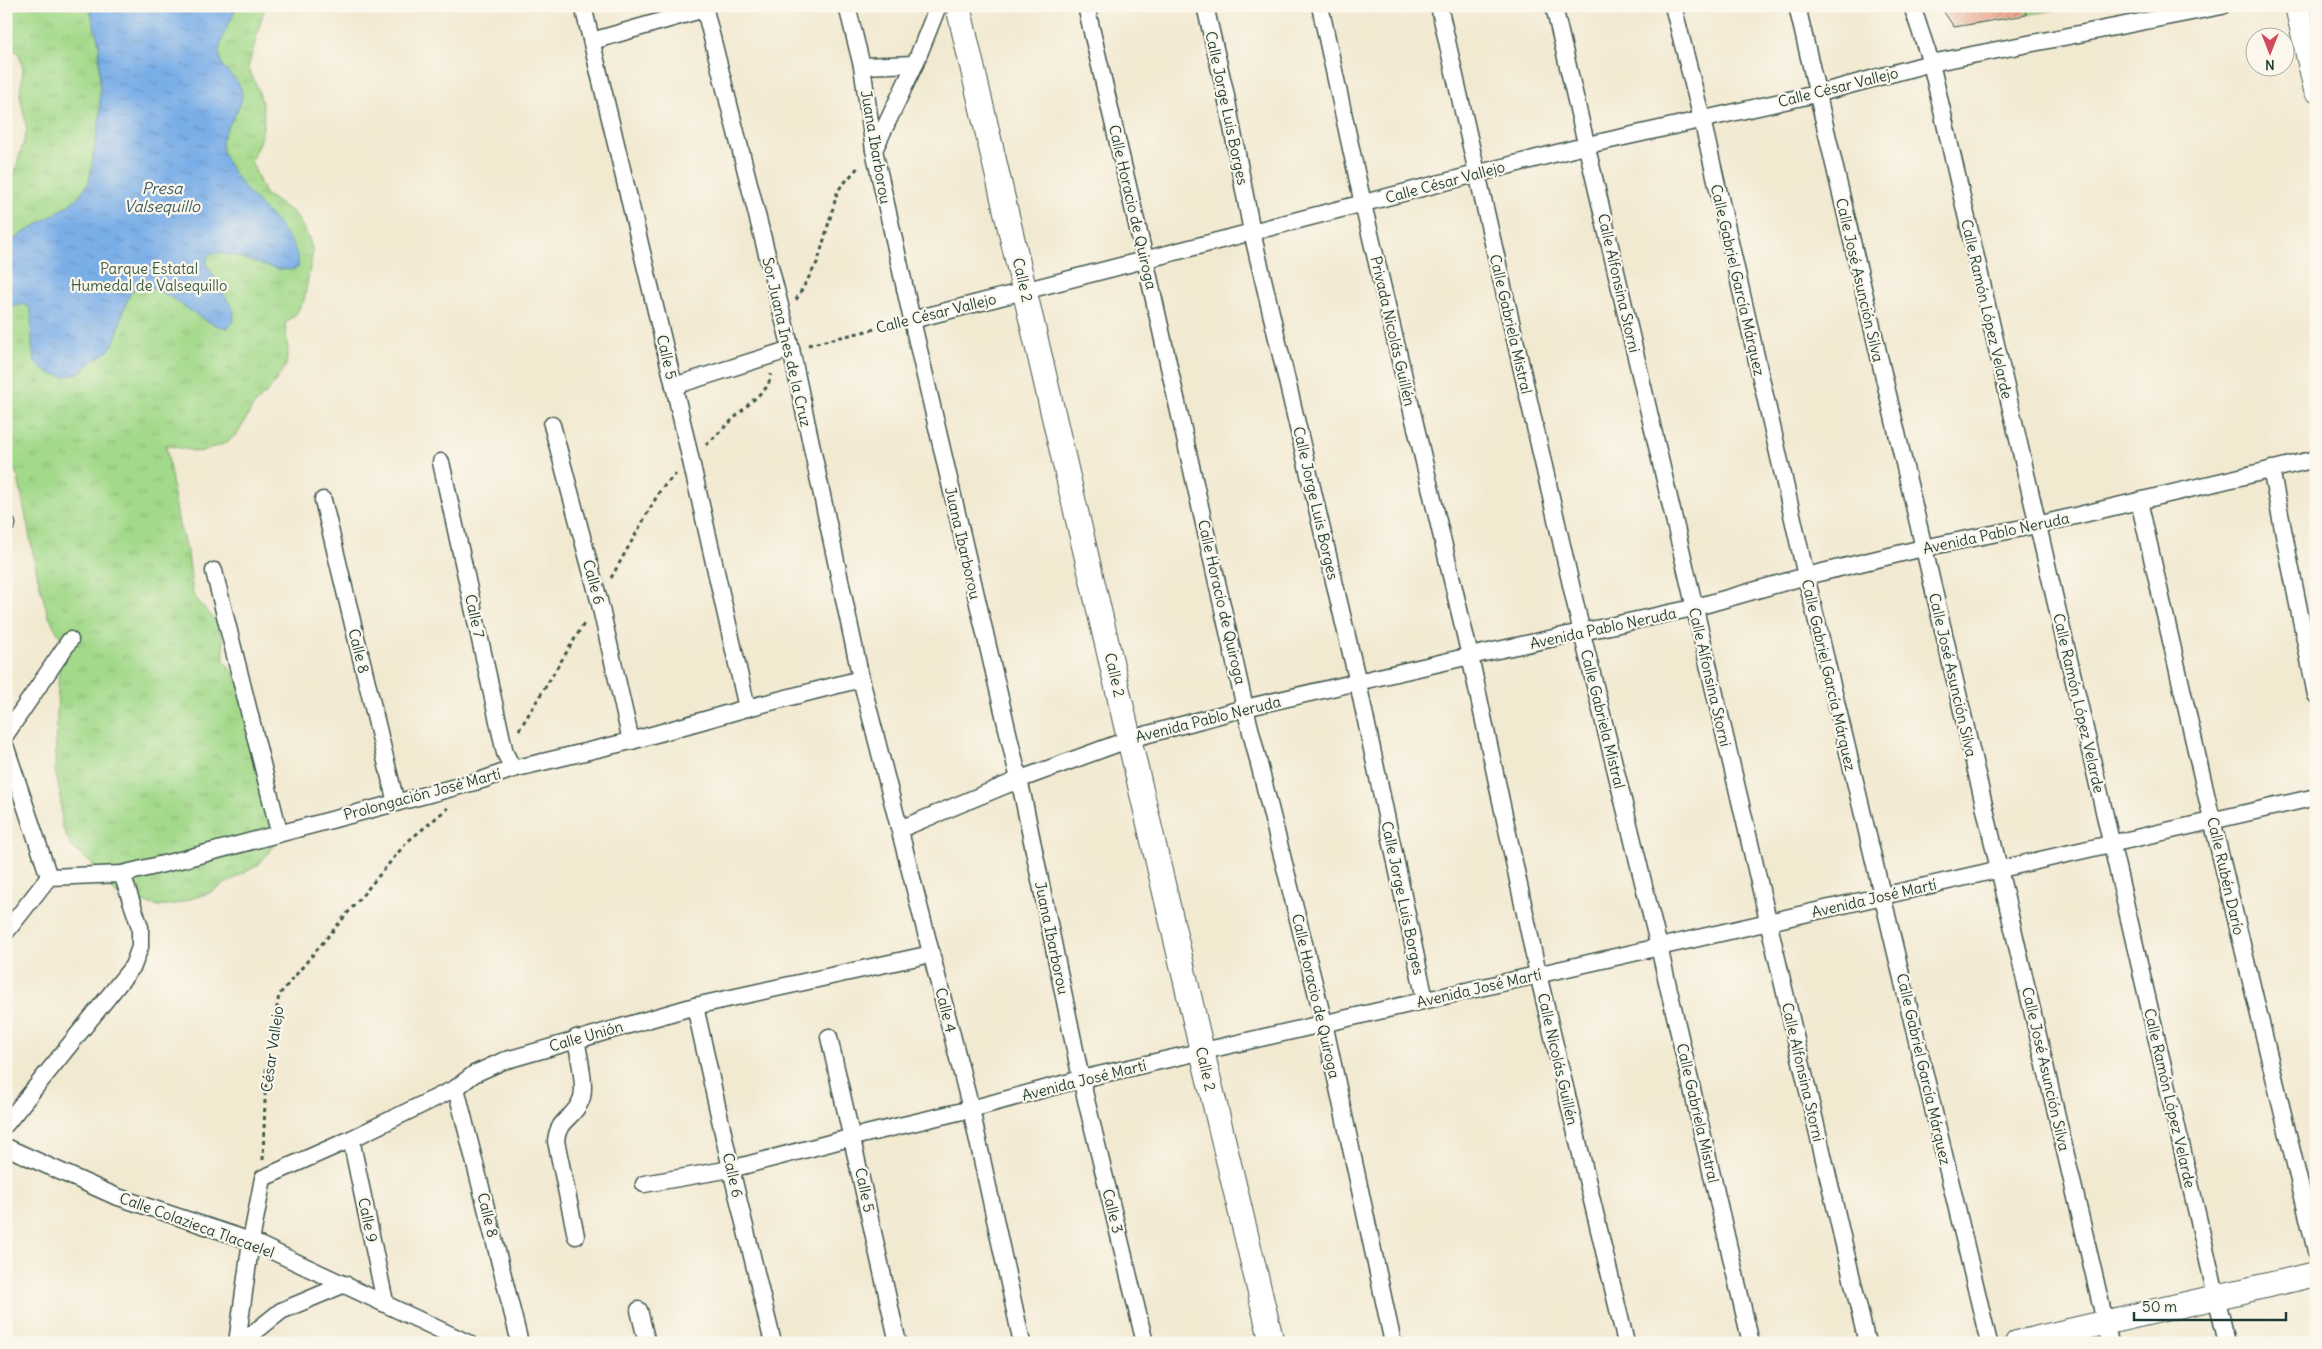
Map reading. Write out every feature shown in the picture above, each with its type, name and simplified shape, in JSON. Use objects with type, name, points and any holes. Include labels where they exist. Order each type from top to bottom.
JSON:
[{"type":"street","name":"Calle 5","points":[[583,6],[674,386],[747,708]]},
{"type":"street","name":"Juana Ibarborou","points":[[847,6],[862,66],[874,150],[1018,780],[1081,1079]]},
{"type":"street","points":[[874,150],[915,64],[938,6]]},
{"type":"street","name":"Calle 2","points":[[958,6],[1272,1343]]},
{"type":"street","name":"Calle Horacio de Quiroga","points":[[1086,6],[1246,708],[1324,1023],[1393,1343]]},
{"type":"street","name":"Calle Jorge Luis Borges","points":[[1205,6],[1225,91],[1252,232],[1358,683],[1425,1000]]},
{"type":"street","name":"Privada Nicolás Guillén","points":[[1320,6],[1363,204],[1470,656]]},
{"type":"street","name":"Calle Gabriela Mistral","points":[[1439,6],[1582,633],[1660,946],[1751,1343]]},
{"type":"street","name":"Calle Gabriel García Márquez","points":[[1673,6],[1702,119],[1806,576],[1989,1343]]},
{"type":"street","name":"Calle José Asunción Silva","points":[[1796,6],[2108,1333]]},
{"type":"street","points":[[1912,6],[1931,63]]},
{"type":"street","name":"Calle César Vallejo","points":[[912,320],[1588,145],[1816,94],[1931,63],[2222,6]]},
{"type":"street","points":[[2297,6],[2309,32],[2316,90]]},
{"type":"street","points":[[592,41],[704,8]]},
{"type":"street","name":"Sor Juana Ines de la Cruz","points":[[704,8],[790,349],[861,679]]},
{"type":"street","name":"Calle Alfonsina Storni","points":[[1555,11],[1588,145],[1693,608],[1867,1343]]},
{"type":"street","name":"Calle Ramón López Velarde","points":[[1931,63],[2227,1343]]},
{"type":"street","points":[[862,66],[915,64]]},
{"type":"street","points":[[674,386],[790,349]]},
{"type":"street","name":"Calle 6","points":[[552,425],[599,600],[631,741]]},
{"type":"street","name":"Avenida Pablo Neruda","points":[[900,830],[1018,780],[1130,739],[1246,708],[1470,656],[1693,608],[1806,576],[1923,548],[2037,525],[2316,459]]},
{"type":"street","name":"Calle 7","points":[[441,462],[505,753],[513,769]]},
{"type":"street","points":[[2271,469],[2316,695]]},
{"type":"street","name":"Calle 8","points":[[323,500],[396,802]]},
{"type":"street","name":"Calle Rubén Darío","points":[[2139,501],[2212,820],[2316,1251]]},
{"type":"street","points":[[214,571],[280,832]]},
{"type":"street","points":[[6,734],[70,640]]},
{"type":"street","name":"Calle Nicolás Guillén","points":[[1470,656],[1538,974],[1626,1343]]},
{"type":"street","name":"Prolongación José Martí","points":[[49,877],[122,874],[184,859],[482,780],[513,769],[631,741],[747,708],[861,679]]},
{"type":"street","name":"Calle 4","points":[[861,679],[971,1109],[1022,1343]]},
{"type":"street","points":[[6,748],[49,877],[6,932]]},
{"type":"street","name":"Avenida José Martí","points":[[644,1184],[731,1169],[971,1109],[1081,1079],[2316,796]]},
{"type":"street","points":[[6,1124],[133,966],[140,947],[140,927],[122,874]]},
{"type":"street","name":"Calle Unión","points":[[262,1178],[351,1139],[456,1088],[474,1074],[503,1061],[576,1038],[695,1006],[931,954]]},
{"type":"street","name":"Calle 6","points":[[695,1006],[731,1169],[774,1343]]},
{"type":"street","name":"Calle 5","points":[[829,1037],[898,1343]]},
{"type":"street","points":[[576,1038],[582,1099],[573,1114],[563,1121],[557,1130],[556,1141],[576,1236]]},
{"type":"street","name":"Calle 3","points":[[1081,1079],[1145,1343]]},
{"type":"street","name":"Calle 8","points":[[456,1088],[520,1343]]},
{"type":"street","name":"Calle 9","points":[[351,1139],[384,1302]]},
{"type":"street","name":"Calle Colazieca Tlacaelel","points":[[6,1147],[115,1196],[251,1241],[468,1343]]},
{"type":"street","points":[[237,1343],[262,1178]]},
{"type":"street","points":[[2017,1343],[2108,1333],[2216,1297],[2316,1274]]},
{"type":"street","points":[[241,1343],[281,1311],[346,1284]]},
{"type":"street","points":[[639,1310],[646,1343]]},
{"type":"path","name":"Calle César Vallejo","points":[[790,349],[912,320]]},
{"type":"path","name":"César Vallejo","points":[[262,1178],[266,1071],[280,995],[407,842],[452,805]]},
{"type":"green space","name":"Parque Estatal Humedal de Valsequillo","points":[[6,6],[265,6],[248,68],[259,93],[264,114],[261,135],[251,161],[265,194],[295,214],[308,236],[313,251],[304,300],[296,314],[285,324],[288,350],[286,365],[269,391],[255,403],[238,433],[226,443],[199,452],[166,445],[179,525],[188,554],[193,595],[218,624],[223,639],[224,661],[254,700],[261,718],[263,768],[277,827],[272,849],[258,865],[209,893],[175,904],[160,906],[131,900],[116,894],[93,865],[71,846],[62,826],[60,793],[55,769],[60,637],[48,615],[38,578],[18,477],[12,466],[6,466],[6,185],[12,182],[27,130],[20,95],[23,70],[19,53],[9,47],[6,48]]},
{"type":"green space","points":[[1946,6],[2078,6],[1954,27]]},
{"type":"water","name":"Presa Valsequillo","points":[[89,6],[237,6],[221,43],[220,58],[222,64],[240,86],[242,95],[241,103],[225,132],[222,147],[224,155],[241,183],[280,227],[295,248],[298,268],[278,269],[223,253],[212,253],[207,258],[207,265],[234,311],[233,322],[228,328],[217,326],[161,292],[139,287],[129,296],[109,350],[80,372],[70,376],[60,376],[45,370],[35,360],[32,347],[31,312],[29,307],[23,304],[6,309],[6,244],[69,205],[80,195],[89,182],[100,116],[99,44]]},
{"type":"building","points":[[1940,6],[2025,6],[2026,15],[1954,27]]}]
